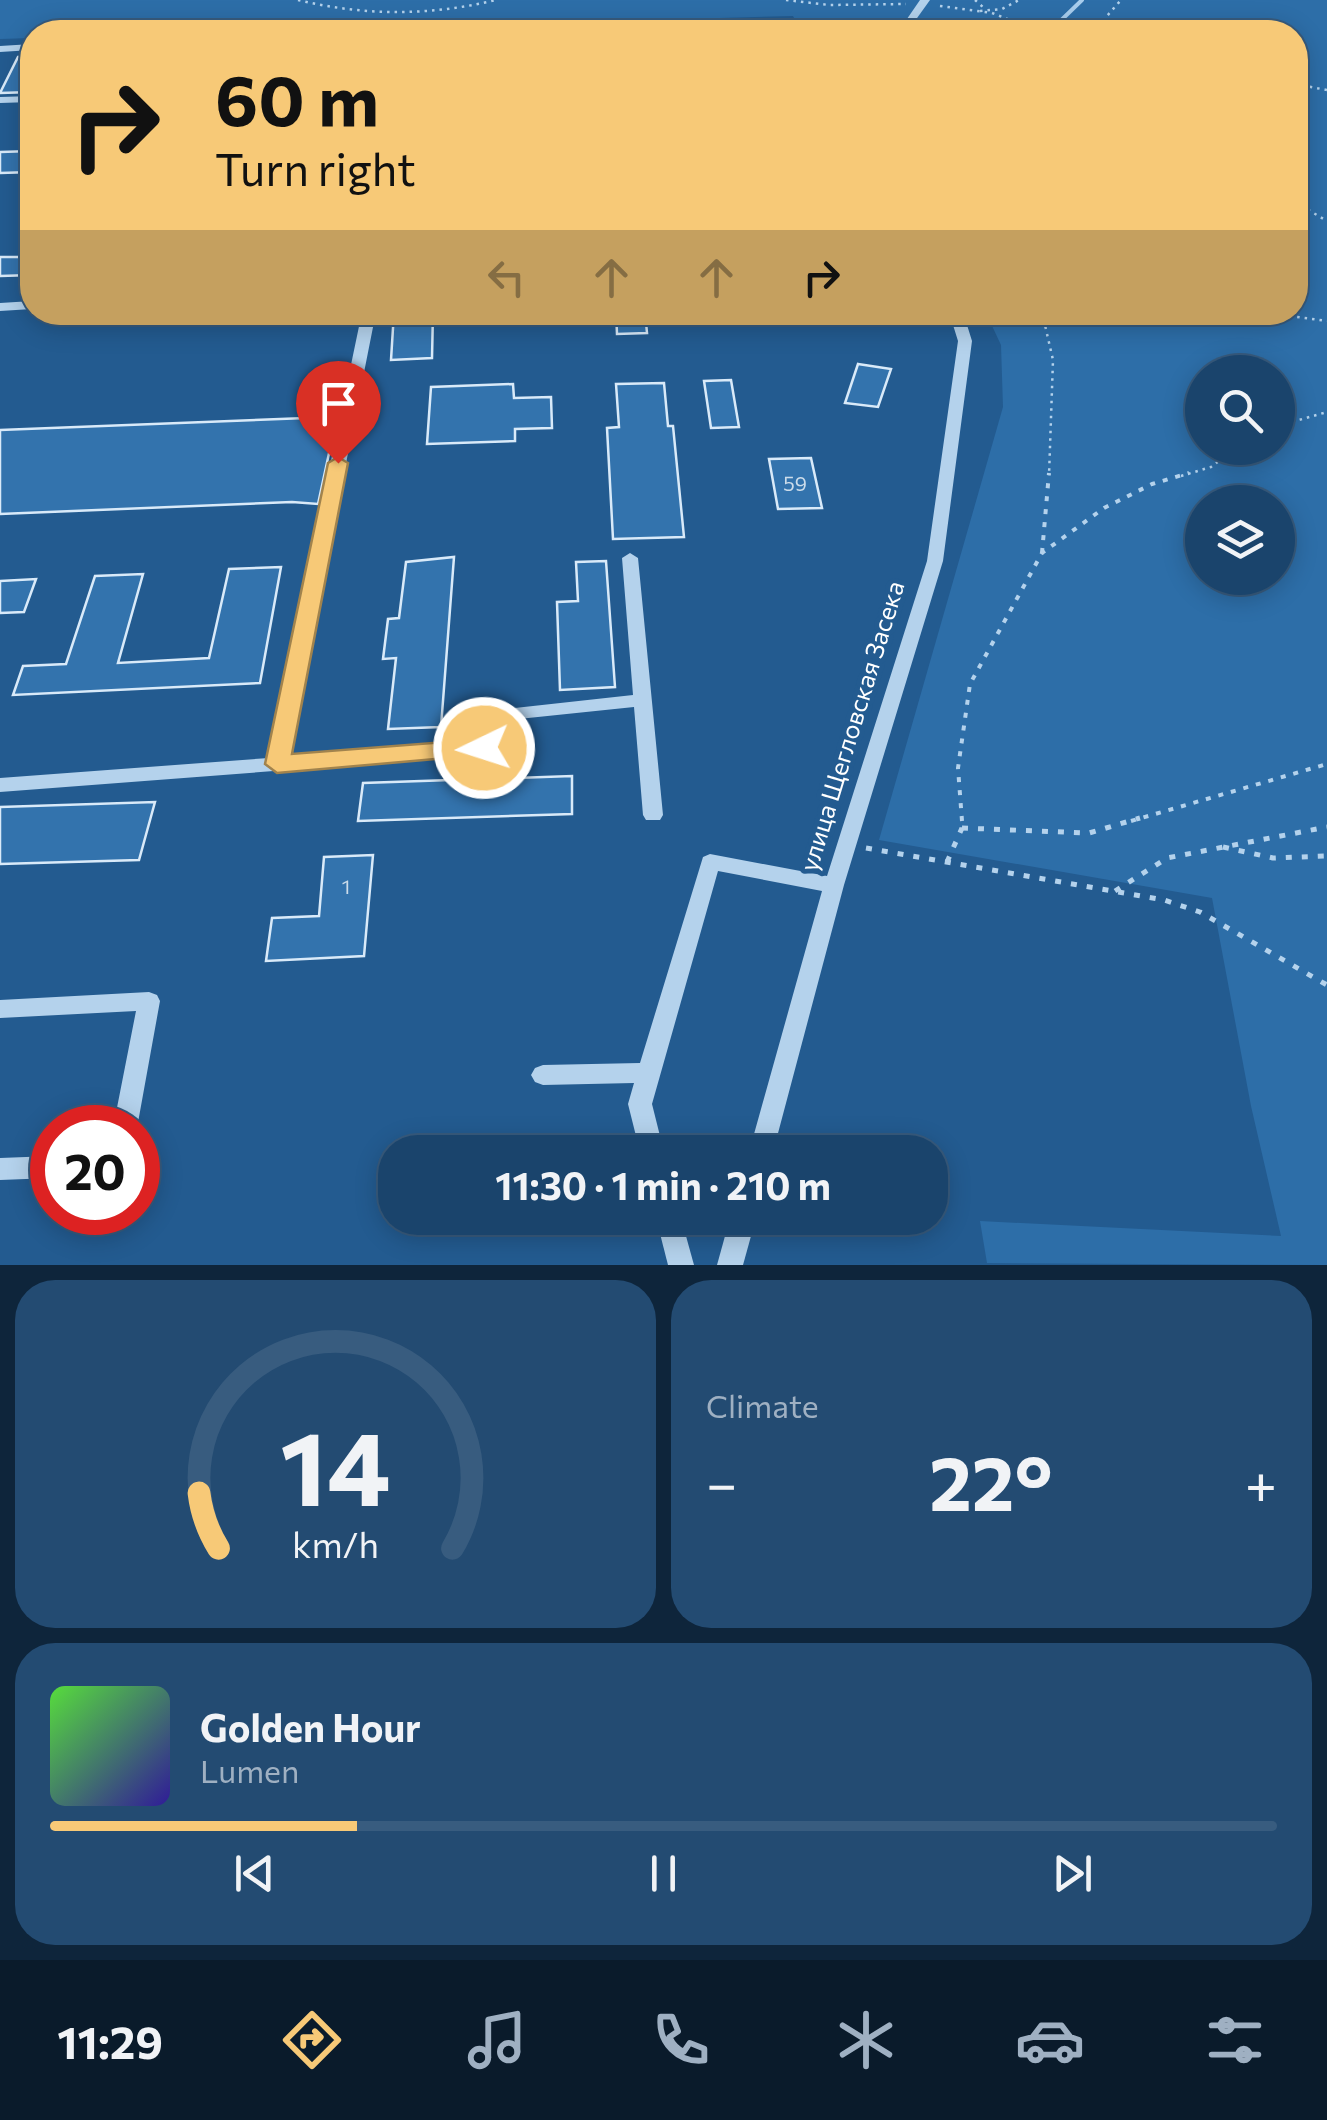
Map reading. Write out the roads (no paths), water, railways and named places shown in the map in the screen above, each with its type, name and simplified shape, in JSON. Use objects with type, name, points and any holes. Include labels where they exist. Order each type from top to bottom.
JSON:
[{"type":"street","points":[[277,764],[365,325]]},
{"type":"street","name":"улица Щегловская Засека","points":[[766,1135],[835,910],[834,885],[935,561],[965,341],[960,325]]},
{"type":"street","points":[[630,558],[652,816]]},
{"type":"street","points":[[0,785],[484,748],[503,714],[643,700]]},
{"type":"street","points":[[648,1135],[640,1104],[710,862],[834,885]]},
{"type":"street","points":[[0,1009],[150,1001],[130,1105]]},
{"type":"street","points":[[543,1075],[648,1074]]},
{"type":"street","points":[[0,1170],[30,1168]]},
{"type":"street","points":[[673,1235],[681,1265]]},
{"type":"street","points":[[730,1265],[738,1235]]},
{"type":"waterway","points":[[1061,20],[1082,0]]}]
